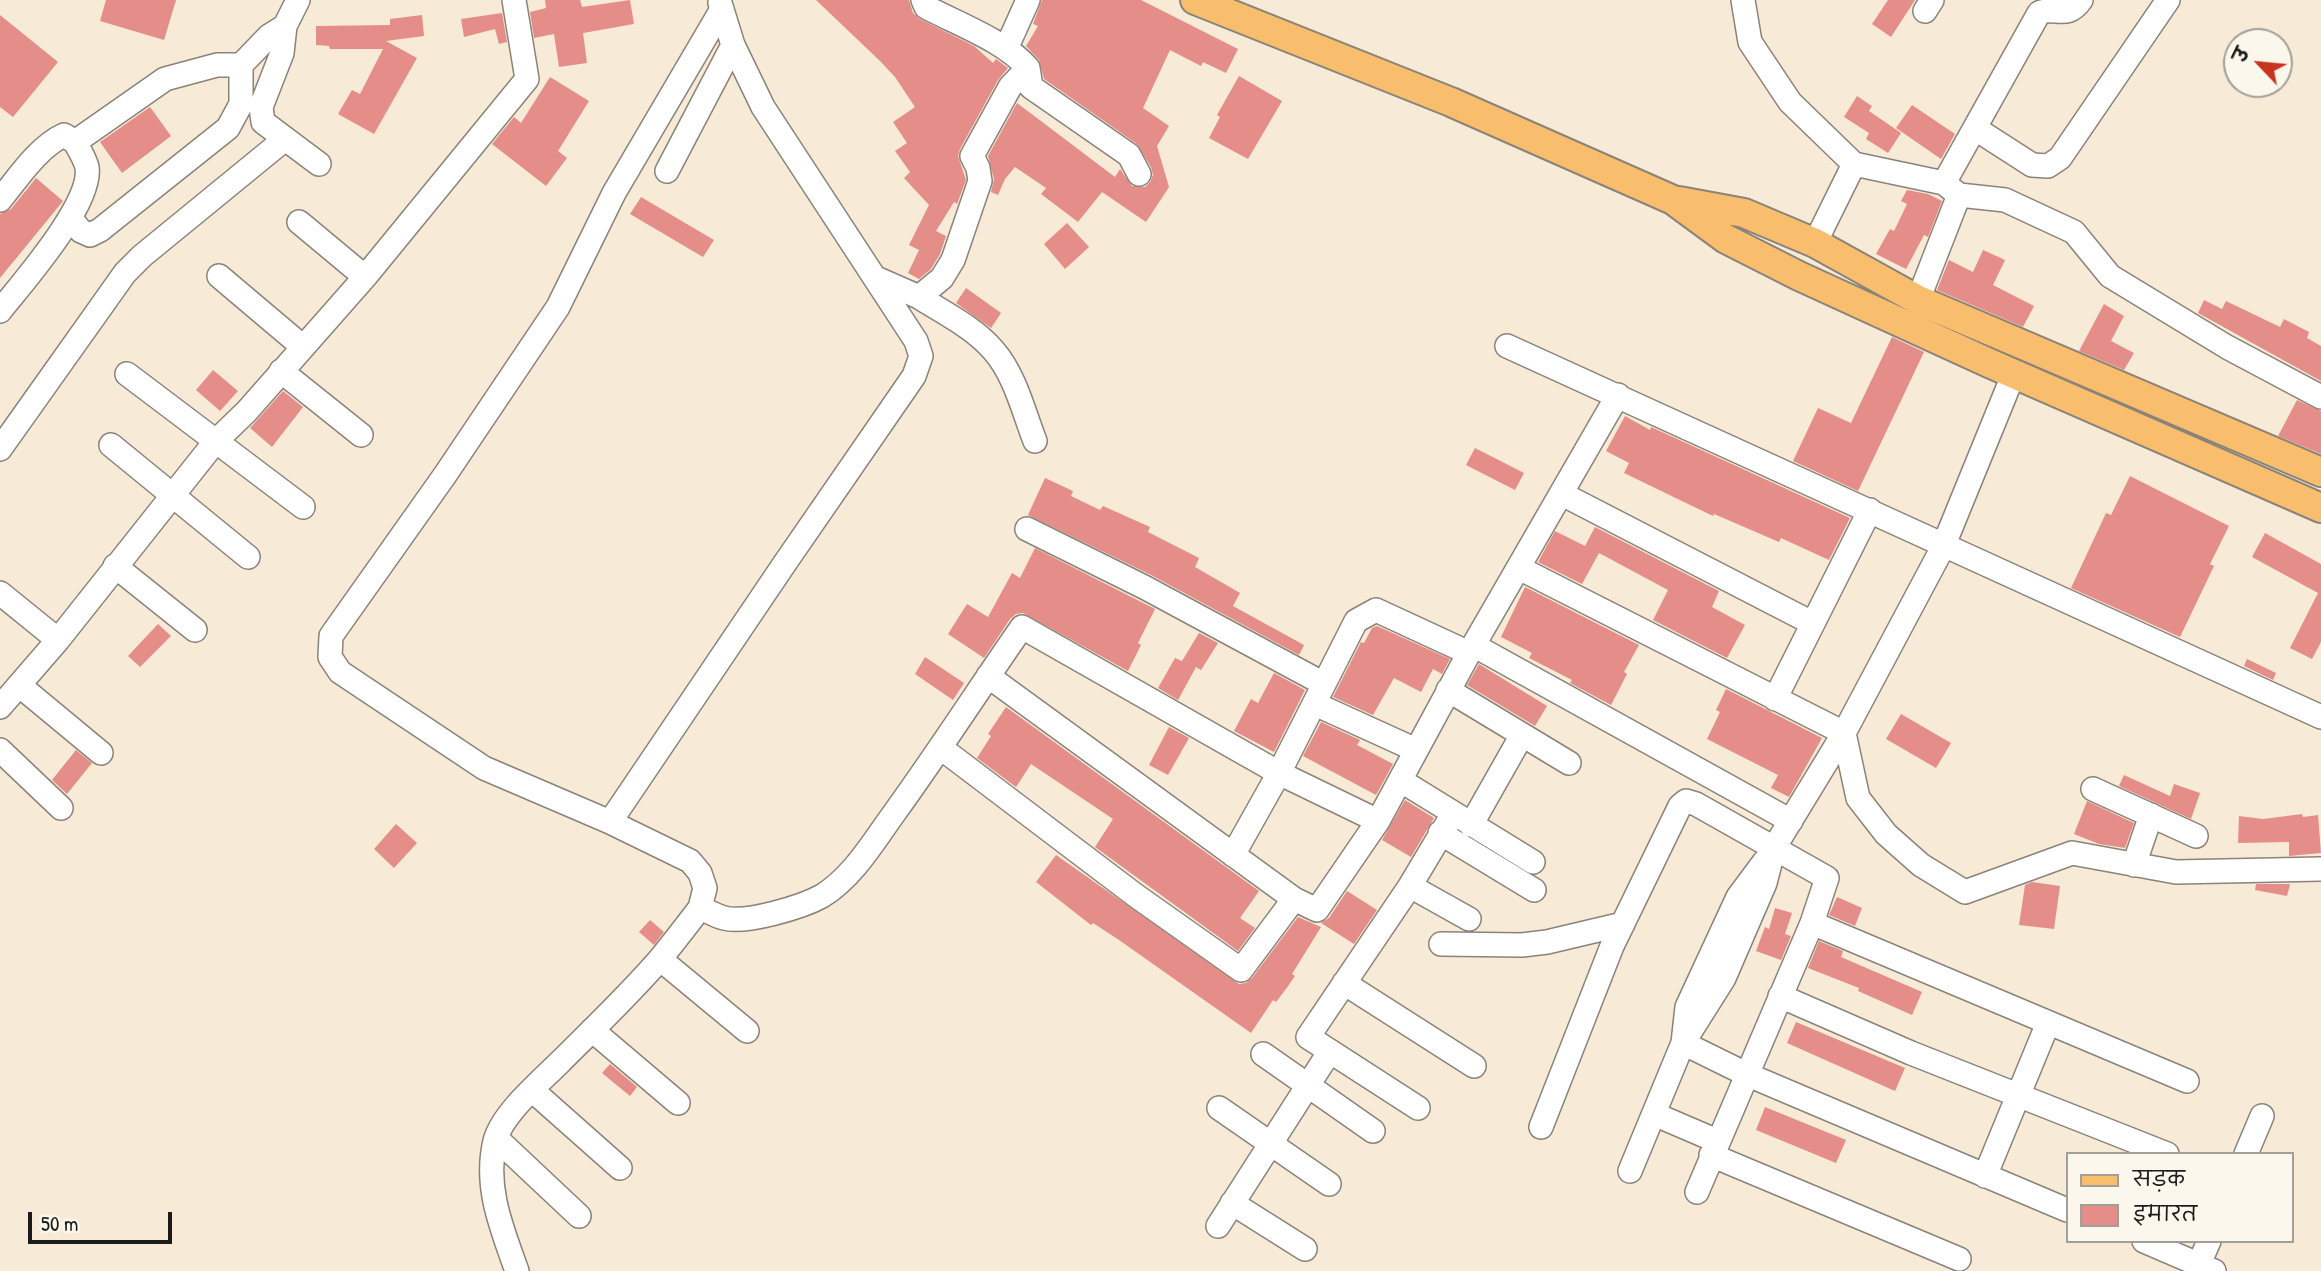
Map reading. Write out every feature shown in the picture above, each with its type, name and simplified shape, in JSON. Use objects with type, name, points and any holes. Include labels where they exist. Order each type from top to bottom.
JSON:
[{"type":"main road","points":[[1195,0],[1230,6],[1571,154],[1672,200],[1726,239],[1799,276],[2321,508]]},
{"type":"main road","points":[[1672,200],[1744,213],[1815,243],[1918,300],[2321,472]]},
{"type":"street","points":[[298,0],[285,26],[282,53],[261,107],[263,122],[319,164]]},
{"type":"street","points":[[0,707],[175,496],[215,442],[247,411],[365,277],[527,79],[514,0]]},
{"type":"street","points":[[923,0],[926,7],[1020,58],[1028,68],[1031,87],[1129,155],[1139,174]]},
{"type":"street","points":[[1006,50],[1028,0]]},
{"type":"street","points":[[1743,0],[1750,42],[1790,102],[1854,164],[2005,200],[2074,232],[2110,276],[2227,347],[2321,397]]},
{"type":"street","points":[[1918,300],[1951,189],[1976,129],[2039,13],[2067,12],[2081,0]]},
{"type":"street","points":[[1976,129],[2032,165],[2048,166],[2060,158],[2168,0]]},
{"type":"street","points":[[610,822],[914,376],[921,356],[916,341],[878,279],[763,107],[733,45],[720,5]]},
{"type":"street","points":[[517,1271],[498,1218],[492,1192],[491,1162],[496,1138],[506,1119],[532,1090],[660,959],[700,908],[705,888],[700,873],[690,861],[610,822],[484,768],[341,672],[330,657],[331,636],[445,475],[558,307],[614,193],[720,5]]},
{"type":"street","points":[[70,218],[81,231],[90,235],[100,230],[228,128],[241,104],[241,65],[269,36],[285,26]]},
{"type":"street","points":[[667,171],[733,45]]},
{"type":"street","points":[[75,142],[165,79],[217,65],[241,65]]},
{"type":"street","points":[[919,297],[942,278],[953,260],[980,181],[972,156],[1010,88],[1028,68]]},
{"type":"street","points":[[0,200],[26,168],[55,139],[64,135],[75,142],[87,167],[84,190],[70,218],[0,312]]},
{"type":"street","points":[[0,449],[125,273],[142,256],[285,139]]},
{"type":"street","points":[[1815,243],[1854,164]]},
{"type":"street","points":[[299,222],[365,277]]},
{"type":"street","points":[[219,276],[303,347]]},
{"type":"street","points":[[878,279],[919,297],[975,334],[995,352],[1007,373],[1035,441]]},
{"type":"street","points":[[1507,346],[2321,717]]},
{"type":"street","points":[[281,371],[361,435]]},
{"type":"street","points":[[1630,1171],[1683,1044],[1687,1007],[1738,897],[1774,848],[1844,733],[1943,547],[2014,373]]},
{"type":"street","points":[[127,374],[303,508]]},
{"type":"street","points":[[988,676],[1294,899],[1317,910],[1378,821],[1448,690],[1618,396]]},
{"type":"street","points":[[111,445],[248,557]]},
{"type":"street","points":[[1562,494],[1812,623]]},
{"type":"street","points":[[1775,699],[1870,510]]},
{"type":"street","points":[[1027,529],[1144,587],[1416,750]]},
{"type":"street","points":[[115,566],[195,630]]},
{"type":"street","points":[[1519,568],[1844,733]]},
{"type":"street","points":[[0,593],[58,640]]},
{"type":"street","points":[[1233,855],[1279,773],[1356,621],[1376,610],[1472,650],[1791,821]]},
{"type":"street","points":[[700,908],[725,918],[743,920],[803,905],[842,880],[860,860],[941,748],[1022,627],[1279,773],[1378,821]]},
{"type":"street","points":[[19,685],[101,753]]},
{"type":"street","points":[[1448,690],[1569,763]]},
{"type":"street","points":[[1844,733],[1858,798],[1885,834],[1921,865],[1965,892],[2072,853],[2176,872],[2321,869]]},
{"type":"street","points":[[1418,1108],[1308,1037],[1410,886],[1440,834],[1462,819],[1522,735]]},
{"type":"street","points":[[941,748],[1135,895],[1241,970],[1294,899]]},
{"type":"street","points":[[0,750],[61,807]]},
{"type":"street","points":[[1400,780],[1533,862]]},
{"type":"street","points":[[2093,789],[2196,836]]},
{"type":"street","points":[[1541,1127],[1623,924],[1680,806],[1686,801],[1696,804],[1827,878],[1812,923],[1697,1192]]},
{"type":"street","points":[[2134,865],[2151,814]]},
{"type":"street","points":[[1440,834],[1534,890]]},
{"type":"street","points":[[1410,886],[1469,919]]},
{"type":"street","points":[[1812,923],[2187,1081]]},
{"type":"street","points":[[1441,944],[1522,946],[1623,924]]},
{"type":"street","points":[[660,959],[747,1031]]},
{"type":"street","points":[[1344,983],[1474,1066]]},
{"type":"street","points":[[1780,996],[2019,1097],[2162,1152]]},
{"type":"street","points":[[1985,1176],[2048,1023]]},
{"type":"street","points":[[592,1030],[678,1102]]},
{"type":"street","points":[[1683,1044],[1746,1074],[2066,1210]]},
{"type":"street","points":[[1218,1226],[1330,1051]]},
{"type":"street","points":[[1263,1054],[1373,1130]]},
{"type":"street","points":[[532,1090],[620,1168]]},
{"type":"street","points":[[1219,1108],[1329,1184]]},
{"type":"street","points":[[1654,1114],[1714,1148],[1959,1259]]},
{"type":"street","points":[[2247,1152],[2262,1116]]},
{"type":"street","points":[[496,1138],[579,1216]]},
{"type":"street","points":[[1232,1203],[1306,1249]]},
{"type":"street","points":[[2149,1243],[2206,1268],[2209,1243]]},
{"type":"building","points":[[106,0],[176,0],[164,40],[100,21]]},
{"type":"building","points":[[545,0],[580,0],[582,7],[630,0],[634,24],[583,33],[587,63],[559,67],[554,34],[534,38],[530,12],[546,8]]},
{"type":"building","points":[[816,0],[909,0],[913,13],[920,19],[974,46],[993,63],[996,59],[1008,68],[998,80],[960,149],[958,156],[966,180],[957,204],[954,202],[936,231],[946,236],[940,254],[931,269],[919,279],[908,273],[919,250],[909,245],[929,205],[904,178],[910,172],[895,151],[907,143],[893,122],[915,107],[895,77]]},
{"type":"building","points":[[1042,0],[1141,0],[1238,49],[1226,73],[1203,62],[1201,66],[1170,50],[1143,108],[1169,126],[1157,146],[1169,187],[1146,222],[1102,192],[1078,222],[1041,194],[1046,188],[1015,167],[1005,179],[998,195],[991,192],[994,179],[988,156],[1017,103],[1115,177],[1120,169],[1132,186],[1145,187],[1153,175],[1137,144],[1044,79],[1039,60],[1026,46],[1038,26],[1033,24]]},
{"type":"building","points":[[1888,0],[1915,0],[1891,37],[1872,24]]},
{"type":"building","points":[[502,13],[507,42],[499,44],[495,29],[464,37],[461,19]]},
{"type":"building","points":[[0,15],[58,62],[13,117],[0,107]]},
{"type":"building","points":[[422,15],[424,36],[386,41],[417,58],[374,134],[338,114],[352,90],[360,94],[383,49],[330,49],[329,46],[316,45],[316,26],[390,25],[390,19]]},
{"type":"building","points":[[1239,76],[1282,101],[1248,159],[1209,138],[1220,117],[1217,115]]},
{"type":"building","points":[[550,77],[589,101],[558,151],[567,158],[546,186],[492,144],[514,117],[521,123]]},
{"type":"building","points":[[1857,96],[1872,106],[1869,111],[1901,133],[1888,153],[1866,139],[1869,133],[1844,117]]},
{"type":"building","points":[[1912,105],[1955,134],[1941,159],[1896,128]]},
{"type":"building","points":[[150,107],[171,136],[122,173],[100,142]]},
{"type":"building","points":[[36,178],[63,201],[0,278],[0,214],[11,209]]},
{"type":"building","points":[[1907,190],[1928,194],[1942,201],[1928,237],[1924,235],[1906,269],[1876,254],[1890,229],[1894,231],[1907,204],[1901,201]]},
{"type":"building","points":[[641,197],[714,240],[703,257],[630,214]]},
{"type":"building","points":[[1067,223],[1089,247],[1065,269],[1044,244]]},
{"type":"building","points":[[1983,250],[2005,260],[1993,285],[2034,306],[2023,327],[1937,290],[1949,260],[1973,272]]},
{"type":"building","points":[[966,288],[1001,313],[991,328],[956,303]]},
{"type":"building","points":[[2204,300],[2222,309],[2226,301],[2280,327],[2284,319],[2309,332],[2307,338],[2321,346],[2321,381],[2198,313]]},
{"type":"building","points":[[2104,304],[2124,316],[2111,341],[2134,353],[2124,370],[2079,351]]},
{"type":"building","points":[[1892,337],[1924,352],[1858,491],[1793,461],[1818,408],[1851,423]]},
{"type":"building","points":[[213,370],[238,391],[220,411],[196,390]]},
{"type":"building","points":[[283,391],[303,407],[272,447],[250,428]]},
{"type":"building","points":[[2297,400],[2321,411],[2321,454],[2278,436]]},
{"type":"building","points":[[1625,416],[1650,430],[1651,427],[1850,518],[1829,560],[1781,538],[1779,542],[1714,514],[1713,516],[1624,473],[1629,463],[1606,451]]},
{"type":"building","points":[[1475,448],[1524,473],[1515,490],[1466,465]]},
{"type":"building","points":[[2130,476],[2229,526],[2210,564],[2214,566],[2180,637],[2071,588],[2106,513],[2111,515]]},
{"type":"building","points":[[1045,478],[1073,491],[1071,496],[1100,510],[1103,506],[1150,527],[1148,532],[1199,558],[1195,567],[1240,593],[1233,606],[1304,645],[1299,655],[1151,575],[1028,515]]},
{"type":"building","points":[[1595,527],[1719,591],[1712,607],[1745,625],[1727,658],[1653,620],[1668,590],[1599,553],[1582,584],[1538,562],[1555,531],[1585,546]]},
{"type":"building","points":[[2265,533],[2321,564],[2321,642],[2312,659],[2290,648],[2318,593],[2252,557]]},
{"type":"building","points":[[1035,548],[1155,609],[1128,671],[1023,613],[1010,619],[984,658],[948,634],[967,604],[988,617],[1012,573],[1020,578]]},
{"type":"building","points":[[1525,587],[1639,645],[1624,672],[1627,674],[1611,705],[1570,683],[1572,680],[1529,658],[1532,653],[1501,637]]},
{"type":"building","points":[[158,624],[171,636],[140,667],[128,656]]},
{"type":"building","points":[[1377,626],[1450,659],[1442,674],[1433,669],[1421,692],[1394,678],[1373,715],[1333,697],[1361,642],[1364,643],[1372,628]]},
{"type":"building","points":[[1199,633],[1218,643],[1201,670],[1196,667],[1178,700],[1158,688],[1175,658],[1182,661]]},
{"type":"building","points":[[925,657],[964,683],[953,700],[915,674]]},
{"type":"building","points":[[2247,659],[2276,673],[2273,680],[2244,666]]},
{"type":"building","points":[[1479,664],[1547,706],[1535,726],[1467,685]]},
{"type":"building","points":[[1274,673],[1305,690],[1274,752],[1234,731],[1251,699],[1258,703]]},
{"type":"building","points":[[1726,689],[1822,738],[1789,797],[1771,788],[1778,775],[1707,739],[1720,712],[1716,710]]},
{"type":"building","points":[[1006,707],[1259,891],[1240,918],[1255,928],[1238,951],[1095,847],[1113,819],[1031,764],[1016,787],[977,758],[991,736],[988,734]]},
{"type":"building","points":[[1901,714],[1951,743],[1936,768],[1886,739]]},
{"type":"building","points":[[1321,722],[1360,740],[1357,745],[1393,764],[1376,795],[1303,756]]},
{"type":"building","points":[[1169,727],[1189,738],[1168,775],[1149,765]]},
{"type":"building","points":[[76,750],[92,763],[67,794],[52,780]]},
{"type":"building","points":[[2124,775],[2170,796],[2174,784],[2200,793],[2191,819],[2119,786]]},
{"type":"building","points":[[1405,800],[1434,818],[1411,857],[1382,840]]},
{"type":"building","points":[[2087,801],[2134,823],[2125,848],[2099,844],[2074,834]]},
{"type":"building","points":[[2302,814],[2303,817],[2318,815],[2321,853],[2289,856],[2289,842],[2238,843],[2239,816],[2263,819]]},
{"type":"building","points":[[396,824],[417,843],[394,868],[374,849]]},
{"type":"building","points":[[1056,855],[1239,984],[1252,978],[1298,917],[1321,927],[1292,974],[1295,976],[1276,1002],[1273,1000],[1251,1033],[1119,940],[1093,923],[1091,925],[1036,882]]},
{"type":"building","points":[[2032,882],[2060,886],[2054,929],[2019,925],[2025,885]]},
{"type":"building","points":[[2256,884],[2290,884],[2287,896],[2255,890]]},
{"type":"building","points":[[1347,891],[1377,910],[1354,944],[1321,923],[1329,918]]},
{"type":"building","points":[[1837,897],[1862,908],[1855,926],[1829,915]]},
{"type":"building","points":[[1775,908],[1792,913],[1785,934],[1791,936],[1781,960],[1756,951],[1765,927],[1769,929]]},
{"type":"building","points":[[650,920],[664,932],[654,945],[639,932]]},
{"type":"building","points":[[1819,941],[1843,951],[1841,957],[1922,992],[1912,1015],[1858,991],[1859,988],[1808,968]]},
{"type":"building","points":[[1796,1022],[1905,1068],[1895,1091],[1787,1043]]},
{"type":"building","points":[[610,1064],[637,1087],[630,1096],[602,1073]]},
{"type":"building","points":[[1765,1107],[1846,1140],[1836,1163],[1756,1130]]}]
